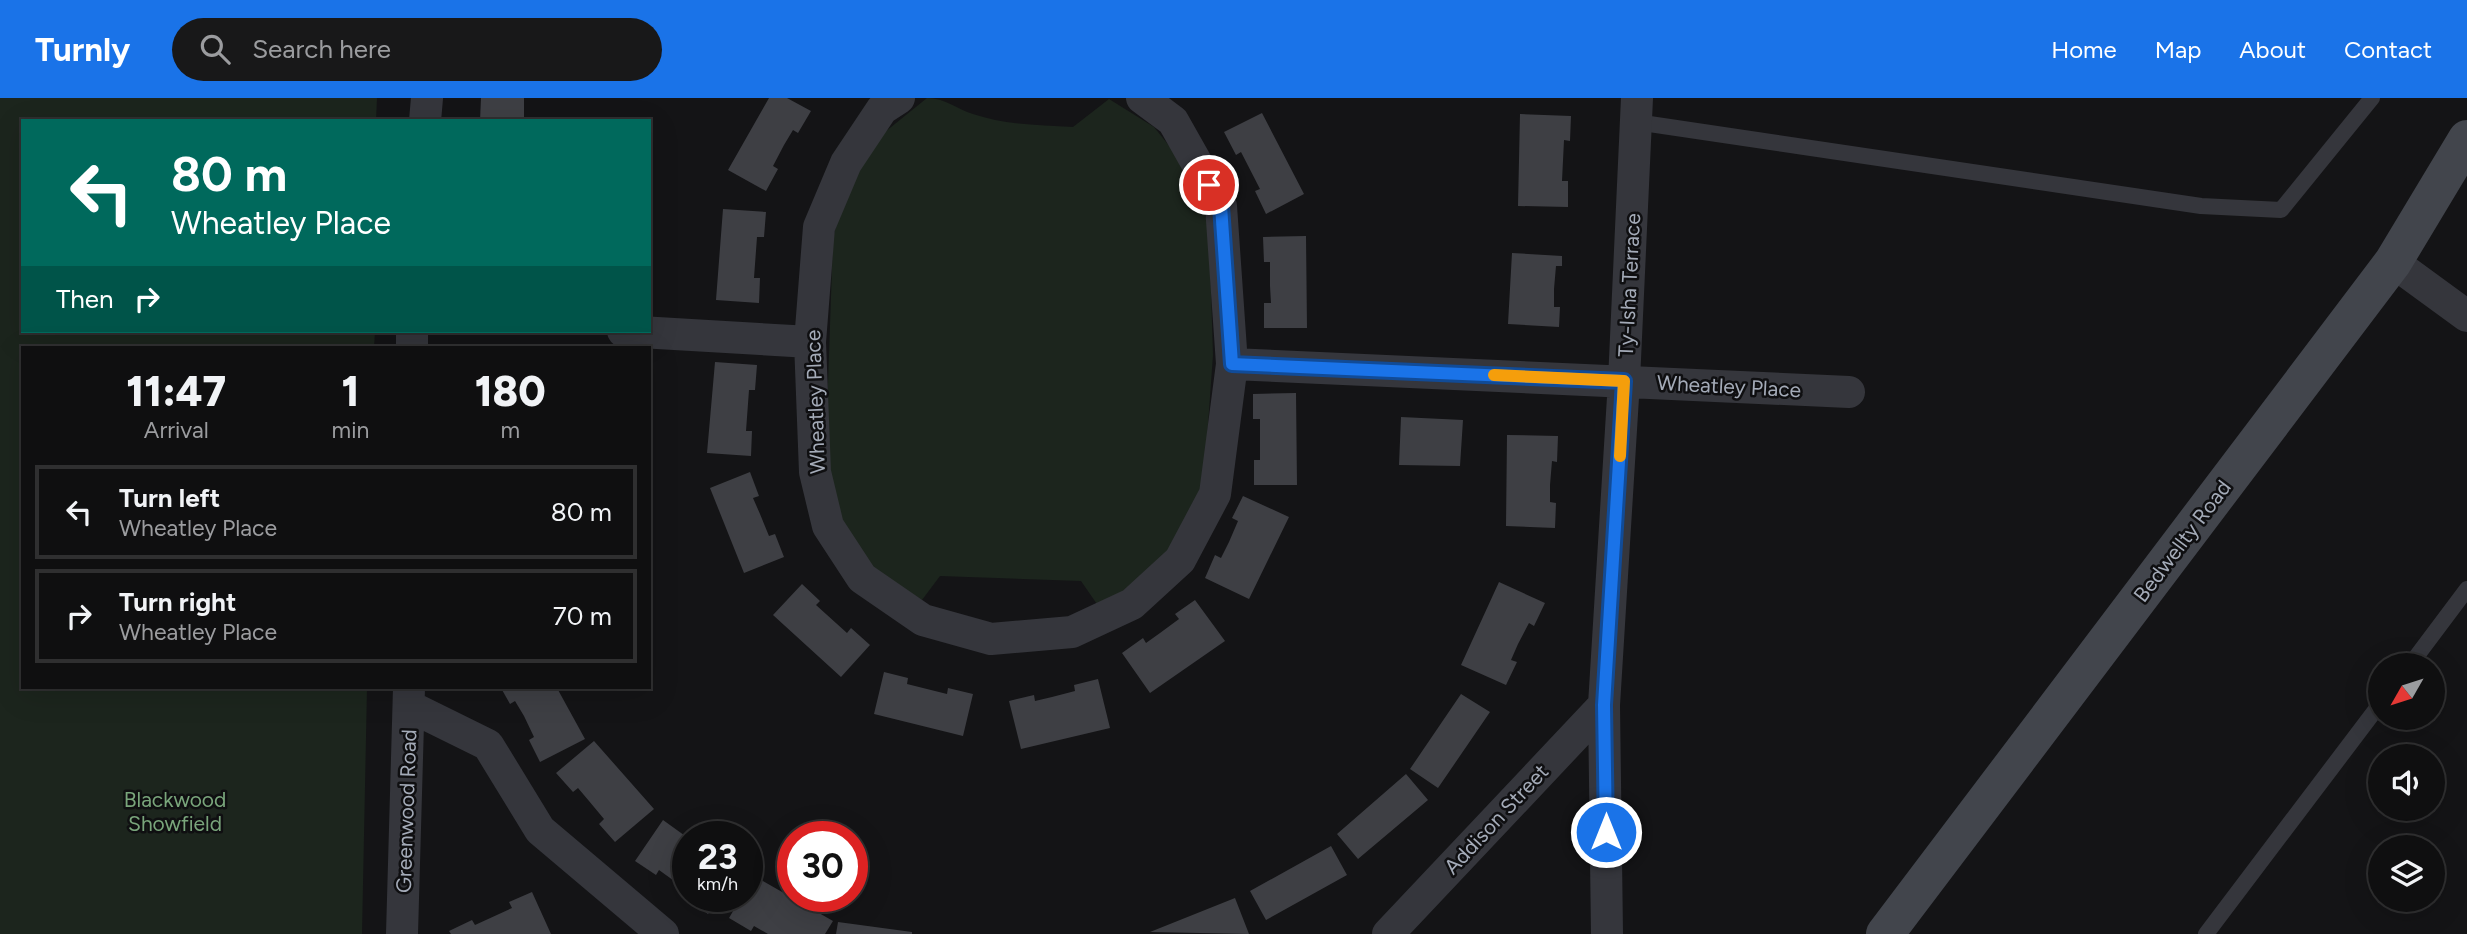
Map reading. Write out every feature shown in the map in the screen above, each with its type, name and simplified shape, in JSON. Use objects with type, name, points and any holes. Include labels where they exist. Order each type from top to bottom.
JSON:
[{"type":"street","points":[[425,119],[427,98]]},
{"type":"street","name":"Wheatley Place","points":[[899,98],[882,109],[846,163],[819,227],[810,342],[815,472],[828,526],[862,578],[923,620],[991,639],[1072,632],[1132,604],[1180,560],[1215,494],[1232,364],[1221,206],[1173,121],[1142,98]]},
{"type":"street","name":"Ty-Isha Terrace","points":[[1607,934],[1604,705],[1637,110]]},
{"type":"street","name":"Bedwellty Road","points":[[1885,934],[2393,262],[2465,147]]},
{"type":"street","points":[[2393,262],[2467,316]]},
{"type":"street","points":[[651,333],[810,342]]},
{"type":"street","name":"Wheatley Place","points":[[1232,364],[1849,392]]},
{"type":"street","points":[[409,697],[488,745],[540,830],[663,934]]},
{"type":"street","name":"Greenwood Road","points":[[402,934],[409,697]]},
{"type":"street","name":"Addison Street","points":[[1388,934],[1604,705]]},
{"type":"lane","points":[[1637,110],[2201,206],[2281,210],[2372,98]]},
{"type":"lane","points":[[2419,653],[2467,589]]},
{"type":"lane","points":[[2206,934],[2368,720]]},
{"type":"green space","name":"Blackwood Showfield","points":[[0,98],[377,98],[376,119],[21,119],[21,333],[375,333],[374,346],[21,346],[21,689],[367,689],[362,934],[0,934]]},
{"type":"green space","points":[[927,98],[997,120],[1073,127],[1109,99],[1154,127],[1191,173],[1209,227],[1213,355],[1203,494],[1181,538],[1154,570],[1099,607],[1081,581],[940,576],[922,600],[873,569],[836,513],[826,442],[833,238],[845,190],[880,136]]},
{"type":"building","points":[[481,98],[524,98],[524,119],[480,119]]},
{"type":"building","points":[[769,98],[787,98],[811,111],[798,133],[793,130],[784,145],[773,166],[778,169],[766,191],[728,170]]},
{"type":"building","points":[[1262,113],[1304,194],[1266,214],[1255,191],[1260,189],[1241,152],[1236,155],[1224,132]]},
{"type":"building","points":[[1520,114],[1571,116],[1570,141],[1564,140],[1562,181],[1568,181],[1568,207],[1518,206]]},
{"type":"building","points":[[723,209],[766,212],[764,237],[757,237],[754,278],[760,278],[759,303],[716,300]]},
{"type":"building","points":[[1306,236],[1307,328],[1264,328],[1264,303],[1271,303],[1270,262],[1264,262],[1263,237]]},
{"type":"building","points":[[1512,253],[1562,256],[1562,266],[1556,266],[1554,289],[1554,307],[1560,307],[1559,327],[1508,324]]},
{"type":"building","points":[[715,362],[757,365],[755,390],[749,390],[746,431],[752,431],[751,456],[707,453]]},
{"type":"building","points":[[1296,393],[1297,485],[1254,485],[1254,460],[1260,460],[1260,419],[1253,419],[1253,394]]},
{"type":"building","points":[[1401,417],[1463,420],[1460,466],[1399,465]]},
{"type":"building","points":[[1507,435],[1558,436],[1557,462],[1552,461],[1550,485],[1550,502],[1556,503],[1555,528],[1506,526]]},
{"type":"building","points":[[750,472],[759,496],[753,498],[769,536],[775,534],[784,557],[744,573],[710,488]]},
{"type":"building","points":[[1243,496],[1289,517],[1249,599],[1205,578],[1215,555],[1221,558],[1229,542],[1238,521],[1232,518]]},
{"type":"building","points":[[1499,582],[1545,603],[1534,626],[1529,623],[1518,644],[1511,660],[1517,662],[1506,685],[1461,665]]},
{"type":"building","points":[[802,584],[820,601],[816,605],[847,633],[851,628],[870,645],[841,677],[773,615]]},
{"type":"building","points":[[1195,600],[1225,641],[1150,693],[1122,653],[1143,638],[1146,643],[1160,633],[1179,619],[1175,614]]},
{"type":"building","points":[[884,672],[908,678],[907,684],[947,694],[948,688],[973,694],[963,736],[874,714]]},
{"type":"building","points":[[1098,679],[1110,728],[1021,749],[1009,701],[1034,695],[1035,701],[1052,697],[1075,691],[1074,685]]},
{"type":"building","points":[[502,689],[558,689],[585,739],[540,762],[529,740],[534,737],[524,716],[515,701],[510,704]]},
{"type":"building","points":[[1461,694],[1490,712],[1438,788],[1410,769]]},
{"type":"building","points":[[594,741],[654,809],[615,842],[599,824],[604,819],[578,788],[573,792],[556,773]]},
{"type":"building","points":[[1406,774],[1428,800],[1358,859],[1337,834]]},
{"type":"building","points":[[663,820],[672,826],[672,879],[659,870],[656,875],[635,861]]},
{"type":"building","points":[[1331,846],[1347,875],[1266,920],[1250,891]]},
{"type":"building","points":[[763,881],[777,889],[777,912],[817,912],[833,921],[825,934],[768,934],[754,926],[751,931],[729,918],[733,912],[763,912]]},
{"type":"building","points":[[532,892],[551,934],[451,934],[449,931],[472,920],[475,925],[512,908],[509,902]]},
{"type":"building","points":[[1235,898],[1249,934],[1150,932]]},
{"type":"building","points":[[838,922],[912,932],[912,934],[836,934]]},
{"type":"slow traffic","points":[[1494,375],[1624,381],[1620,456]]},
{"type":"route","points":[[1209,185],[1221,206],[1232,364],[1624,381],[1604,705],[1606,832]]}]
